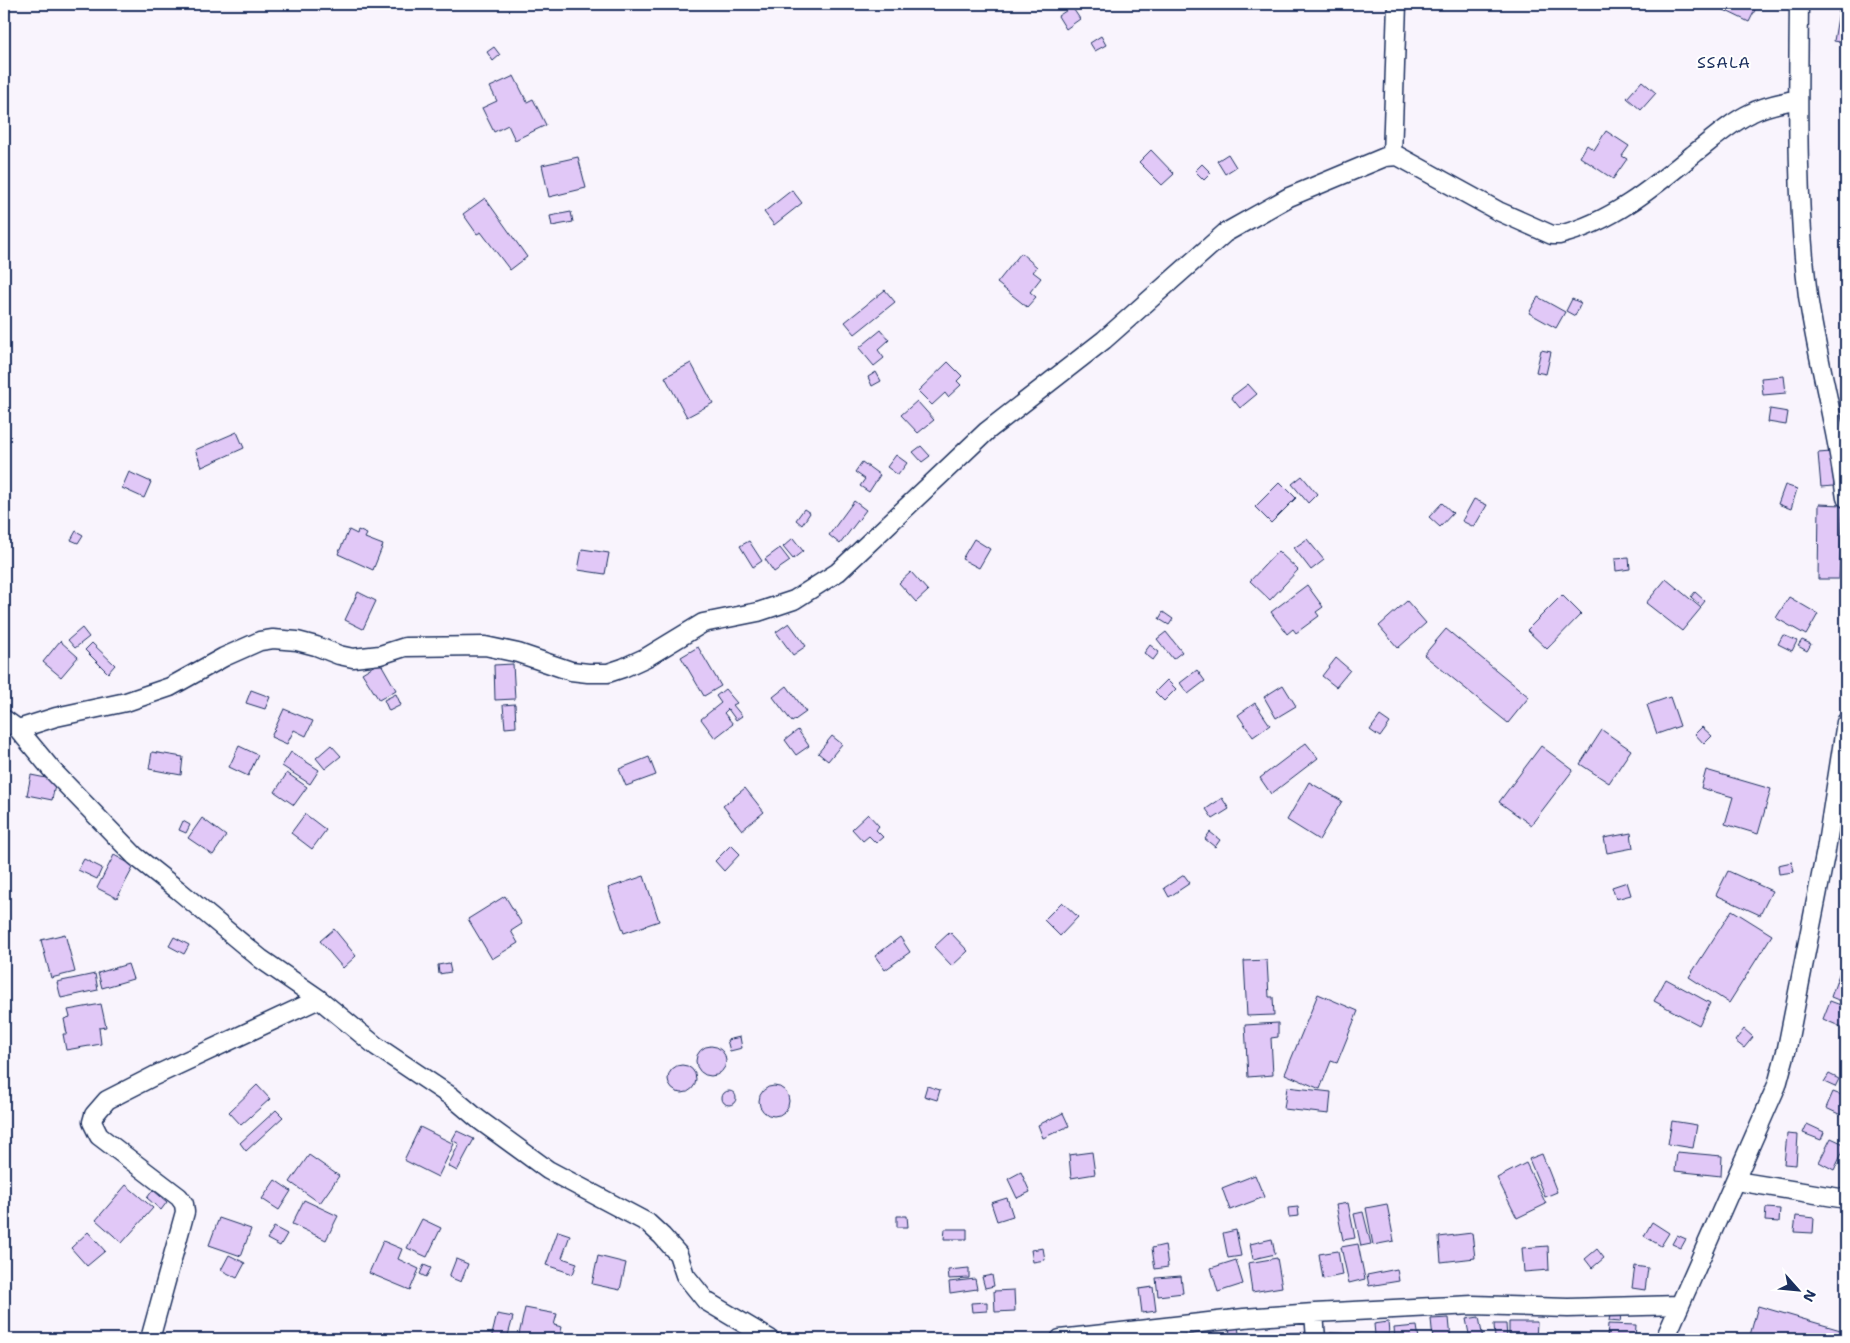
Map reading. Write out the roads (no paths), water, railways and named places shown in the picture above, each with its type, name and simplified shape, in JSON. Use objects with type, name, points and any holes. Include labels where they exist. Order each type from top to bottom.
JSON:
[{"type":"street","points":[[1392,156],[1397,4]]},
{"type":"street","points":[[1799,4],[1798,99],[1803,238],[1808,296],[1846,498]]},
{"type":"street","points":[[11,724],[94,710],[134,699],[170,687],[224,657],[260,641],[272,639],[297,641],[353,658],[380,655],[405,646],[486,646],[518,653],[570,671],[588,674],[608,673],[623,668],[647,657],[703,623],[758,612],[794,600],[838,572],[987,431],[1104,340],[1225,233],[1289,197],[1380,159],[1392,156],[1401,157],[1498,211],[1552,235],[1559,235],[1602,218],[1655,186],[1717,135],[1749,114],[1767,106],[1798,99]]},
{"type":"street","points":[[1665,1339],[1777,1085],[1787,1048],[1826,850],[1846,722]]},
{"type":"street","points":[[11,724],[52,770],[135,856],[261,959],[320,999],[376,1046],[452,1097],[512,1145],[548,1170],[648,1224],[678,1254],[685,1275],[706,1301],[770,1339]]},
{"type":"street","points":[[150,1339],[180,1234],[185,1212],[184,1204],[179,1197],[99,1136],[92,1122],[94,1115],[107,1100],[154,1076],[320,999]]},
{"type":"street","points":[[1736,1181],[1846,1198]]},
{"type":"street","points":[[1060,1339],[1244,1318],[1314,1313],[1473,1305],[1568,1308],[1680,1305]]},
{"type":"street","points":[[1314,1313],[1316,1339]]},
{"type":"district","name":"SSALA","points":[[1724,62]]}]
